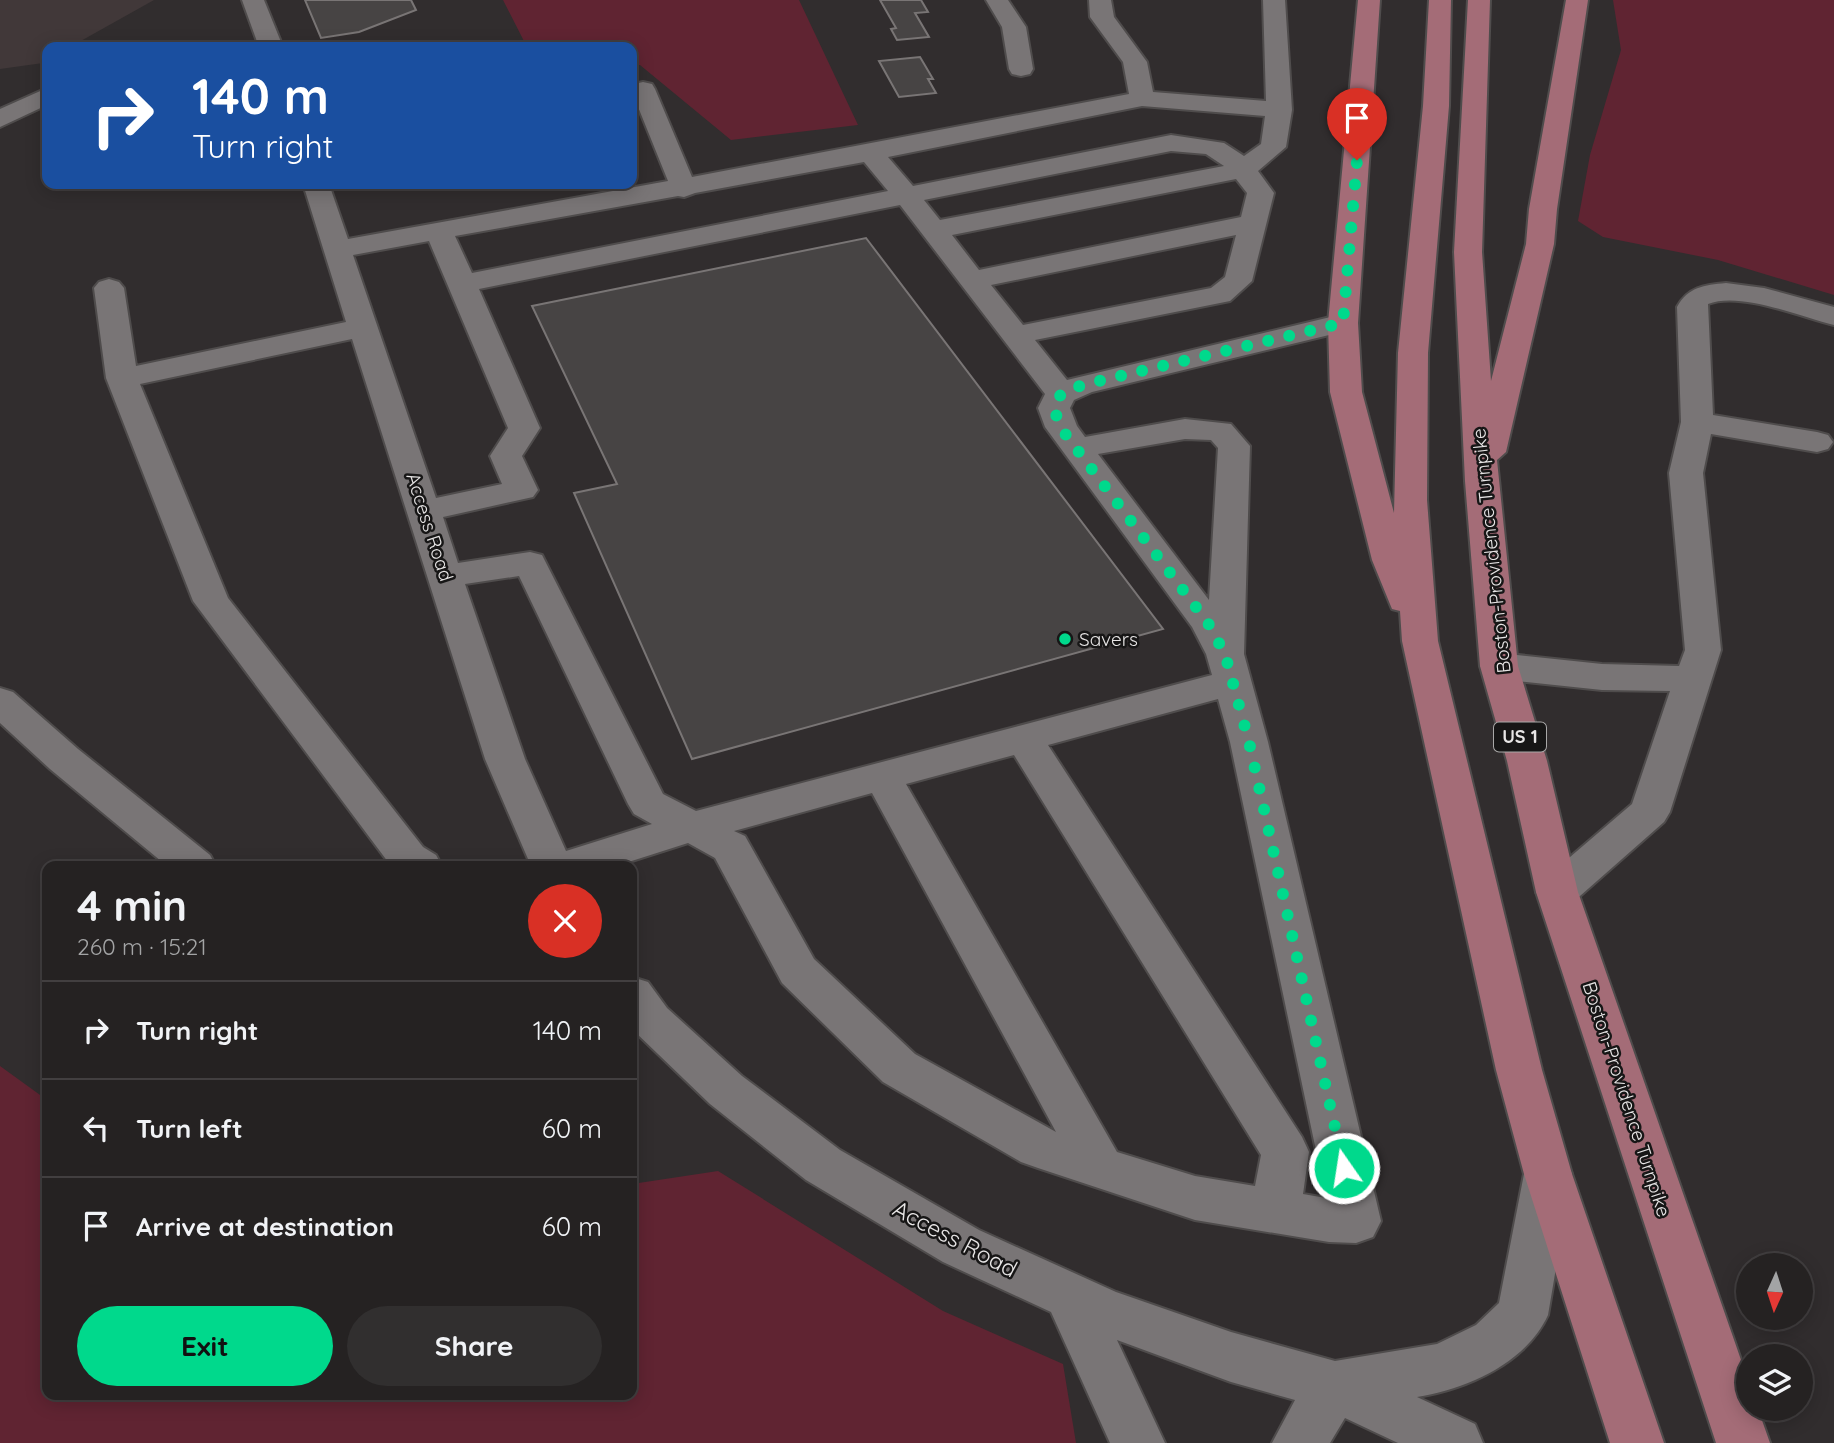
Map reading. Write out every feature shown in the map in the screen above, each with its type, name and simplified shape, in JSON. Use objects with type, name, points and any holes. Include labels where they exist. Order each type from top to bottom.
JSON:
[{"type":"main road","points":[[1369,0],[1343,323],[1346,392],[1389,560],[1420,641],[1519,1070],[1548,1174],[1637,1443]]},
{"type":"main road","points":[[1420,641],[1410,500],[1413,353],[1436,106],[1440,0]]},
{"type":"main road","name":"Boston-Providence Turnpike","points":[[1479,0],[1468,252],[1482,481],[1499,666],[1527,761],[1558,892],[1744,1443]]},
{"type":"main road","points":[[1482,481],[1505,399],[1540,244],[1543,209],[1577,0]]},
{"type":"street","points":[[253,0],[269,42]]},
{"type":"street","points":[[997,0],[1014,27],[1021,69]]},
{"type":"street","points":[[1100,0],[1102,17],[1135,62],[1142,100]]},
{"type":"street","points":[[933,230],[1243,170],[1273,147],[1279,110],[1274,0]]},
{"type":"street","points":[[643,89],[684,189]]},
{"type":"street","points":[[0,119],[42,98]]},
{"type":"street","points":[[338,249],[684,189],[1142,100],[1279,110]]},
{"type":"street","points":[[462,284],[1171,143],[1203,144],[1233,157],[1261,193],[1238,281],[1220,295],[1016,335]]},
{"type":"street","points":[[870,153],[907,196],[1061,394]]},
{"type":"street","name":"Access Road","points":[[318,189],[505,759],[550,861]]},
{"type":"street","points":[[972,280],[1253,223]]},
{"type":"street","points":[[425,511],[521,489],[506,456],[524,428],[439,232]]},
{"type":"street","points":[[109,288],[122,378],[211,601],[413,861]]},
{"type":"street","points":[[1558,892],[1650,811],[1703,650],[1686,473],[1697,422],[1692,307],[1699,298],[1718,292],[1742,293],[1834,316]]},
{"type":"street","points":[[447,576],[530,563],[648,804],[730,848],[798,971],[899,1068],[1038,1147],[1195,1198],[1276,1212],[1356,1221],[1249,742],[1229,668],[1208,623],[1060,427],[1054,408],[1061,394],[1082,385],[1343,323]]},
{"type":"street","points":[[122,378],[364,327]]},
{"type":"street","points":[[1697,422],[1817,442]]},
{"type":"street","points":[[1077,448],[1185,429],[1220,431],[1234,446],[1229,668]]},
{"type":"street","points":[[1499,666],[1602,677],[1693,678]]},
{"type":"street","points":[[583,861],[692,827],[1023,738],[1229,668]]},
{"type":"street","points":[[0,701],[64,759],[189,861]]},
{"type":"street","points":[[1023,738],[1285,1152],[1276,1212]]},
{"type":"street","points":[[882,776],[1101,1168]]},
{"type":"street","name":"Access Road","points":[[637,1002],[651,1021],[726,1090],[823,1165],[961,1246],[1104,1312],[1231,1357],[1335,1386],[1456,1443]]},
{"type":"street","name":"Access Road","points":[[1335,1386],[1443,1368],[1494,1342],[1522,1315],[1548,1174]]},
{"type":"street","points":[[1069,1296],[1138,1443]]},
{"type":"street","points":[[1299,1443],[1335,1386]]},
{"type":"shaded area","points":[[0,0],[154,0],[79,42],[42,42],[42,63],[0,69]]},
{"type":"shaded area","points":[[503,0],[799,0],[858,125],[731,140],[637,65],[637,42],[524,42]]},
{"type":"shaded area","points":[[1613,0],[1834,0],[1834,295],[1718,260],[1603,237],[1578,221],[1590,155],[1621,50]]},
{"type":"shaded area","points":[[0,1066],[42,1096],[42,1400],[637,1400],[637,1183],[718,1171],[943,1311],[1063,1364],[1076,1443],[0,1443]]},
{"type":"building","points":[[305,0],[411,0],[416,10],[359,32],[321,38]]},
{"type":"building","points":[[880,0],[921,0],[928,12],[915,13],[929,37],[897,40],[891,29],[896,28]]},
{"type":"building","points":[[920,57],[933,79],[928,79],[936,93],[899,97],[879,61]]},
{"type":"building","points":[[866,238],[1163,629],[692,759],[574,493],[617,484],[532,306]]},
{"type":"place","name":"Savers","points":[[1065,639]]},
{"type":"route","points":[[1344,1168],[1249,742],[1225,654],[1208,623],[1060,427],[1054,408],[1061,394],[1082,385],[1343,323],[1357,160]]}]
